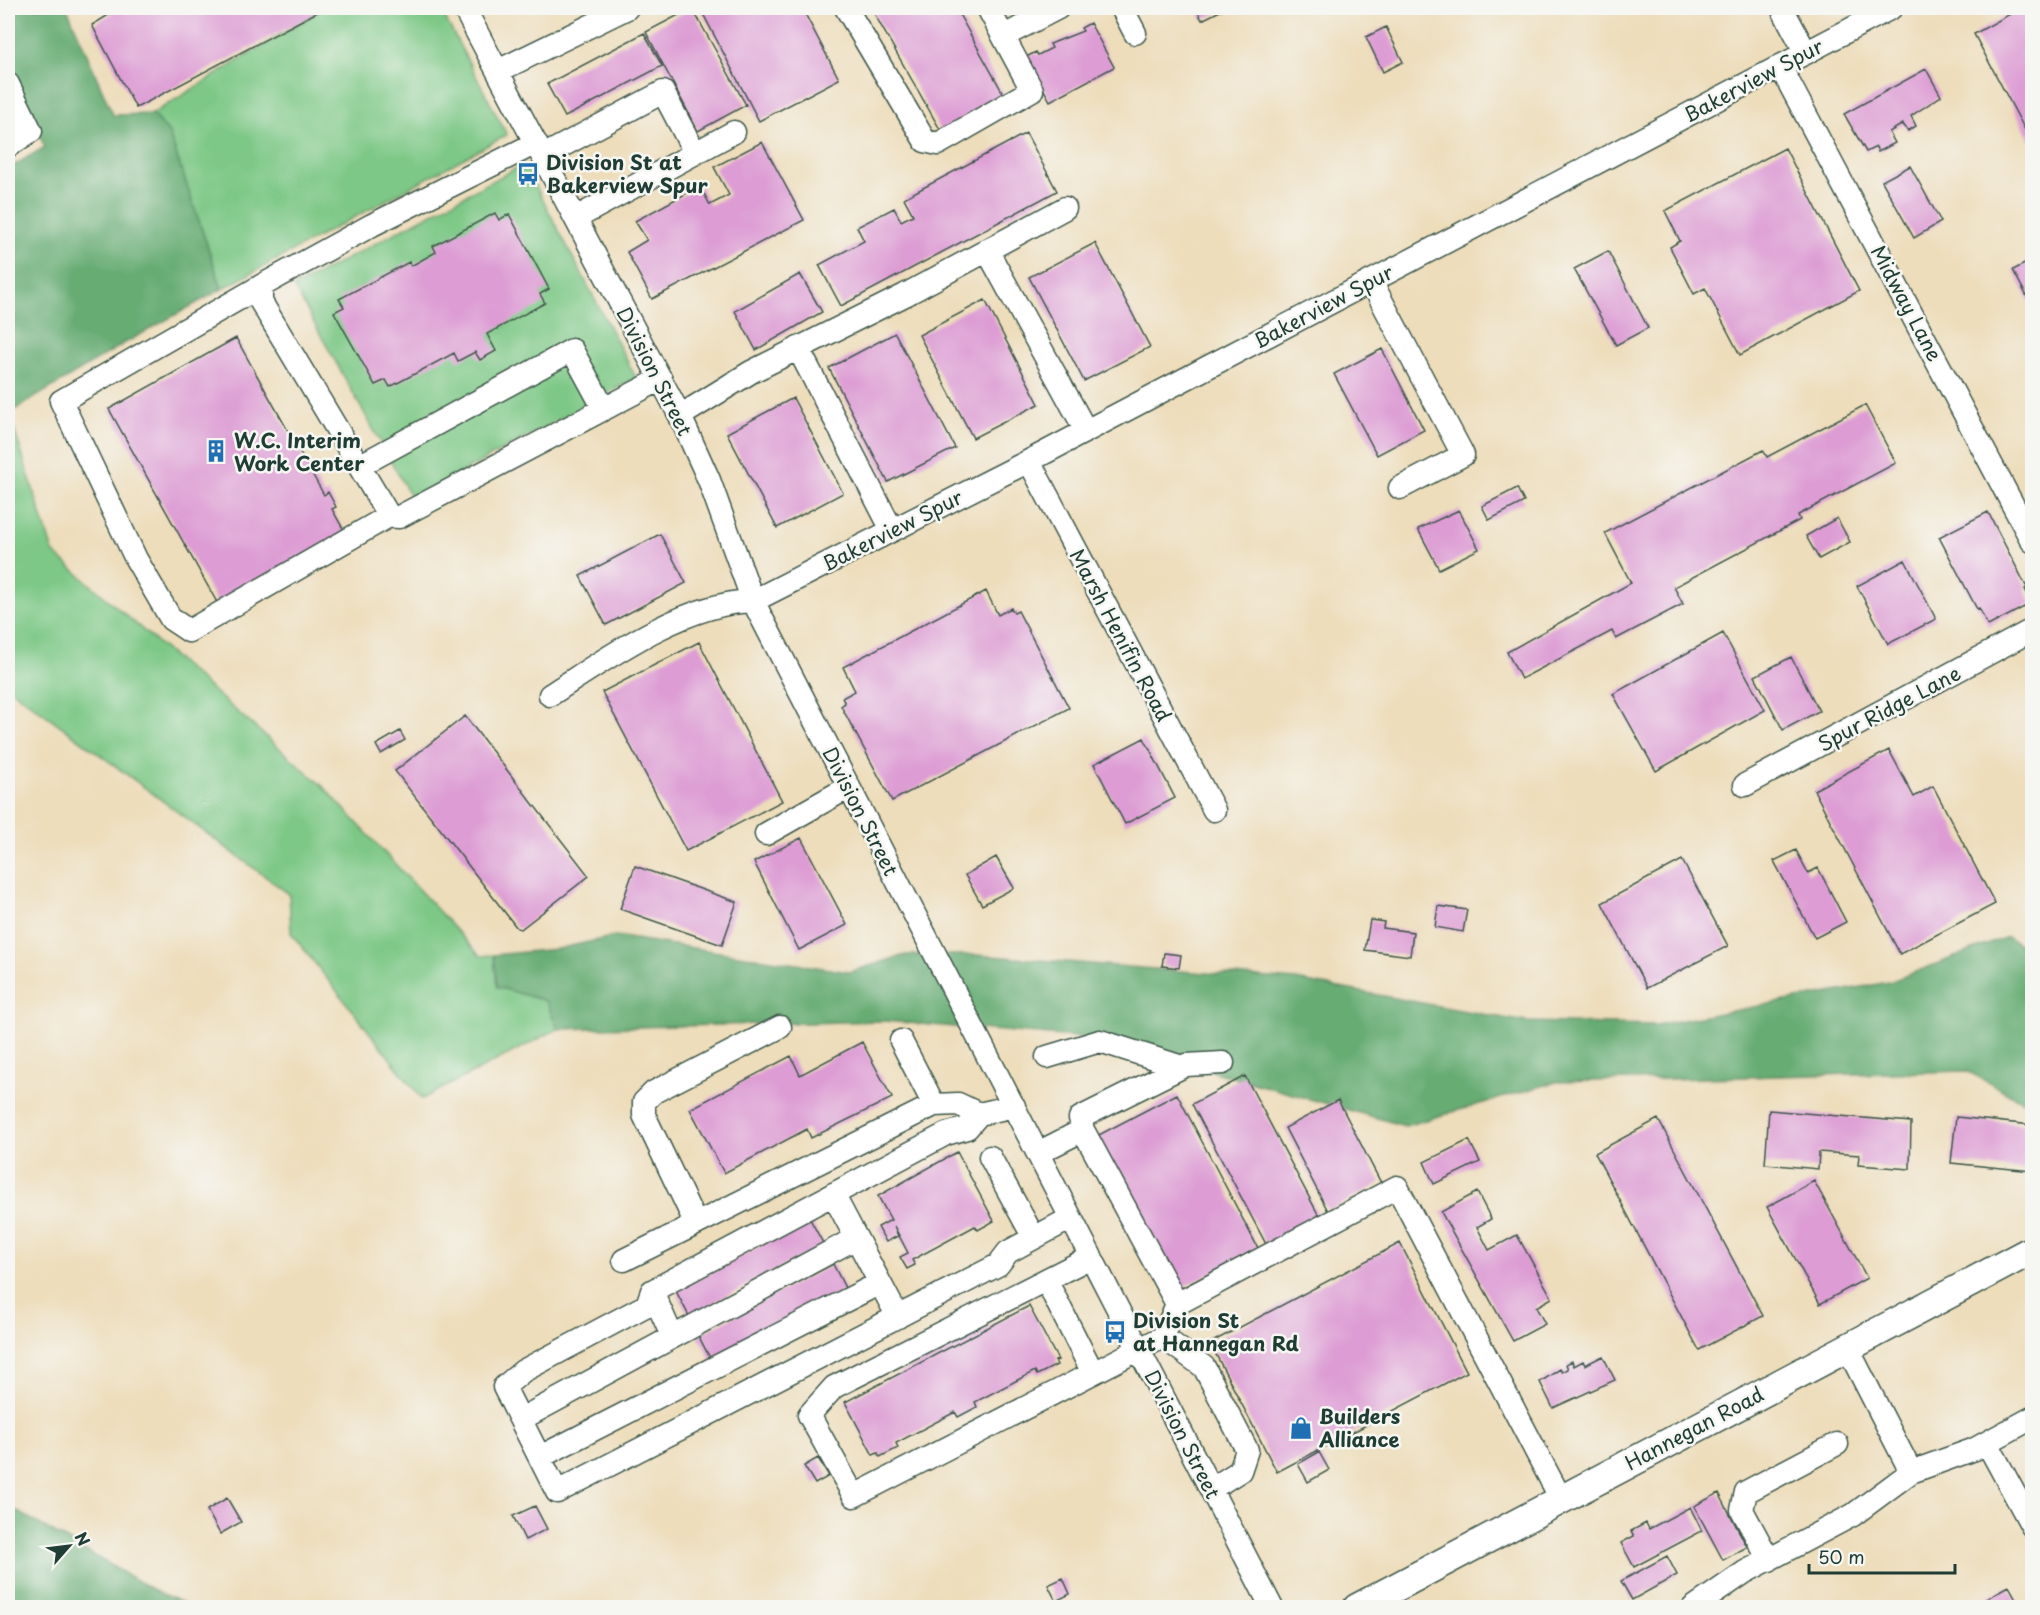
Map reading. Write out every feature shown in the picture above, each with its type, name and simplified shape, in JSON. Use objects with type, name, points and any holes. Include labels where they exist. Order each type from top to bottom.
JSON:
[{"type":"main road","name":"Hannegan Road","points":[[1357,1608],[2032,1250]]},
{"type":"street","name":"Division Street","points":[[464,8],[680,416],[709,480],[753,601],[1272,1608]]},
{"type":"street","points":[[498,71],[627,8]]},
{"type":"street","points":[[846,8],[924,141],[931,144],[938,144],[1032,90],[987,8]]},
{"type":"street","points":[[1004,36],[1058,8]]},
{"type":"street","points":[[1122,8],[1135,33]]},
{"type":"street","points":[[1782,8],[1806,53]]},
{"type":"street","name":"Bakerview Spur","points":[[550,695],[608,658],[669,625],[733,602],[753,601],[1029,461],[1891,8]]},
{"type":"street","name":"Midway Lane","points":[[1780,66],[2032,541]]},
{"type":"street","points":[[8,84],[32,131],[8,146]]},
{"type":"street","points":[[661,379],[399,517],[389,516],[189,631],[171,619],[135,559],[62,401],[372,225],[663,92],[695,153]]},
{"type":"street","points":[[576,218],[734,132]]},
{"type":"street","points":[[680,416],[751,372],[1065,208]]},
{"type":"street","points":[[987,250],[1086,431]]},
{"type":"street","points":[[1371,281],[1463,454],[1400,488]]},
{"type":"street","points":[[261,286],[261,302],[389,516]]},
{"type":"street","points":[[798,348],[892,531]]},
{"type":"street","points":[[359,466],[572,350],[604,409]]},
{"type":"street","name":"Marsh Henifin Road","points":[[1029,461],[1214,810]]},
{"type":"street","name":"Spur Ridge Lane","points":[[1745,785],[2032,630]]},
{"type":"street","points":[[766,834],[849,787]]},
{"type":"street","points":[[696,1224],[644,1114],[644,1102],[654,1092],[780,1027]]},
{"type":"street","points":[[901,1041],[934,1105]]},
{"type":"street","points":[[1047,1057],[1100,1041],[1182,1067]]},
{"type":"street","points":[[1177,1304],[1083,1130],[1080,1118],[1182,1067],[1223,1063]]},
{"type":"street","points":[[624,1260],[934,1105],[958,1104],[979,1114]]},
{"type":"street","points":[[1014,1106],[979,1114],[967,1128],[946,1134],[652,1291],[647,1305],[523,1371],[504,1387],[557,1492],[998,1265],[1008,1252],[1071,1218]]},
{"type":"street","points":[[1038,1153],[1083,1130]]},
{"type":"street","points":[[990,1157],[1034,1238]]},
{"type":"street","points":[[1091,1257],[834,1387],[809,1415],[854,1496],[1162,1337],[1177,1304],[1397,1186],[1561,1498]]},
{"type":"street","points":[[833,1194],[898,1317]]},
{"type":"street","points":[[521,1419],[856,1238]]},
{"type":"street","points":[[1046,1280],[1093,1373]]},
{"type":"street","points":[[540,1457],[880,1283]]},
{"type":"street","points":[[652,1291],[672,1336]]},
{"type":"street","points":[[1162,1337],[1204,1367],[1247,1450],[1240,1471],[1211,1489]]},
{"type":"street","points":[[1847,1347],[1911,1472]]},
{"type":"street","points":[[1693,1608],[1769,1560],[1853,1515],[1911,1472],[1987,1443],[2032,1418]]},
{"type":"street","points":[[1987,1443],[2032,1526]]},
{"type":"street","points":[[1769,1560],[1742,1510],[1746,1492],[1837,1444]]},
{"type":"green space","points":[[8,8],[67,8],[113,115],[152,114],[169,133],[222,289],[125,343],[8,414],[8,169],[45,147],[8,74]]},
{"type":"green space","points":[[324,8],[440,8],[507,135],[222,289],[169,133],[152,114]]},
{"type":"green space","points":[[524,164],[636,378],[412,499],[294,287]]},
{"type":"green space","points":[[9,413],[53,552],[324,787],[480,956],[494,955],[497,987],[546,1001],[558,1029],[422,1099],[291,933],[289,894],[8,687]]},
{"type":"green space","points":[[616,936],[849,972],[905,955],[977,955],[1296,980],[1526,1022],[1656,1025],[1889,982],[2007,937],[2032,951],[2032,1106],[1967,1071],[1556,1082],[1405,1126],[1098,1039],[884,1021],[558,1029],[546,1001],[497,987],[494,955],[557,949]]},
{"type":"green space","points":[[8,1506],[157,1592],[193,1607],[8,1607]]},
{"type":"building","points":[[120,8],[325,8],[136,108],[92,25]]},
{"type":"building","points":[[692,8],[746,105],[698,131],[646,32]]},
{"type":"building","points":[[700,8],[802,8],[839,79],[759,121]]},
{"type":"building","points":[[871,8],[961,8],[964,13],[960,16],[1004,95],[941,131]]},
{"type":"building","points":[[1196,8],[1226,8],[1202,20]]},
{"type":"building","points":[[2019,9],[2026,11],[2032,22],[2032,143],[1974,34]]},
{"type":"building","points":[[1090,23],[1114,67],[1050,101],[1026,57],[1036,52],[1038,55],[1052,48],[1050,44],[1083,31],[1081,28]]},
{"type":"building","points":[[1386,27],[1403,62],[1383,72],[1366,37]]},
{"type":"building","points":[[644,33],[662,66],[565,117],[547,84]]},
{"type":"building","points":[[1926,69],[1941,96],[1911,116],[1916,126],[1908,131],[1903,124],[1889,132],[1895,143],[1878,152],[1876,147],[1866,152],[1844,114]]},
{"type":"building","points":[[1026,133],[1057,191],[841,306],[819,265],[864,241],[857,227],[894,208],[901,221],[913,215],[904,198]]},
{"type":"building","points":[[762,142],[804,220],[652,299],[627,252],[647,240],[635,221],[700,186],[710,205],[729,195],[714,167]]},
{"type":"building","points":[[1785,148],[1859,291],[1740,355],[1705,288],[1694,294],[1670,247],[1680,241],[1665,211]]},
{"type":"building","points":[[1910,166],[1941,222],[1914,238],[1882,181]]},
{"type":"building","points":[[495,213],[499,220],[509,214],[549,289],[540,294],[545,303],[487,334],[496,351],[480,360],[475,352],[458,361],[454,353],[390,387],[386,380],[375,385],[334,312],[344,307],[339,299],[409,262],[411,266],[436,252],[433,246]]},
{"type":"building","points":[[1095,243],[1150,347],[1084,381],[1029,277]]},
{"type":"building","points":[[1608,251],[1648,328],[1616,345],[1574,269]]},
{"type":"building","points":[[2032,260],[2032,306],[2013,270]]},
{"type":"building","points":[[800,274],[822,312],[756,350],[735,311]]},
{"type":"building","points":[[985,300],[1039,404],[973,438],[919,335]]},
{"type":"building","points":[[895,333],[955,448],[888,482],[829,368]]},
{"type":"building","name":"W.C. Interim Work Center","points":[[236,338],[324,495],[328,492],[336,507],[332,509],[346,534],[219,606],[109,409]]},
{"type":"building","points":[[1382,349],[1424,430],[1377,455],[1334,374]]},
{"type":"building","points":[[793,398],[843,493],[777,528],[727,433]]},
{"type":"building","points":[[1865,405],[1896,463],[1798,515],[1800,520],[1674,587],[1683,604],[1616,639],[1612,631],[1521,679],[1507,652],[1631,583],[1605,533],[1763,450],[1767,457]]},
{"type":"building","points":[[1517,488],[1524,502],[1489,520],[1482,506]]},
{"type":"building","points":[[1459,510],[1479,549],[1439,569],[1418,529]]},
{"type":"building","points":[[1988,512],[2027,588],[2025,589],[2032,603],[1988,626],[1939,537]]},
{"type":"building","points":[[1837,518],[1850,542],[1819,559],[1806,536]]},
{"type":"building","points":[[660,534],[686,583],[606,625],[580,576]]},
{"type":"building","points":[[1905,560],[1936,619],[1888,644],[1857,586]]},
{"type":"building","points":[[986,591],[998,615],[1011,608],[1014,613],[1018,611],[1069,708],[892,801],[841,706],[845,703],[842,698],[855,691],[843,667]]},
{"type":"building","points":[[1723,633],[1765,710],[1656,771],[1613,694]]},
{"type":"building","points":[[699,642],[782,801],[686,851],[602,692]]},
{"type":"building","points":[[1791,657],[1819,711],[1783,730],[1755,676]]},
{"type":"building","points":[[465,716],[589,876],[521,929],[517,928],[395,771]]},
{"type":"building","points":[[400,731],[405,740],[381,754],[376,745]]},
{"type":"building","points":[[1144,738],[1175,798],[1125,824],[1094,764]]},
{"type":"building","points":[[1889,750],[1914,797],[1933,786],[1995,904],[1900,954],[1814,790]]},
{"type":"building","points":[[801,838],[847,925],[799,950],[754,862]]},
{"type":"building","points":[[1796,850],[1808,873],[1818,868],[1846,922],[1815,938],[1774,861]]},
{"type":"building","points":[[996,857],[1014,888],[982,905],[965,875]]},
{"type":"building","points":[[1682,860],[1728,946],[1647,988],[1602,903]]},
{"type":"building","points":[[635,866],[737,902],[722,945],[620,909]]},
{"type":"building","points":[[1438,906],[1467,910],[1463,932],[1435,927]]},
{"type":"building","points":[[1370,920],[1384,922],[1383,928],[1413,932],[1410,956],[1365,950]]},
{"type":"building","points":[[1164,953],[1181,955],[1179,968],[1162,966]]},
{"type":"building","points":[[862,1042],[892,1098],[811,1138],[807,1129],[724,1173],[690,1109],[791,1056],[800,1075]]},
{"type":"building","points":[[1245,1076],[1319,1216],[1266,1244],[1192,1104]]},
{"type":"building","points":[[1177,1094],[1258,1248],[1174,1292],[1093,1138]]},
{"type":"building","points":[[1338,1100],[1381,1183],[1328,1211],[1285,1128]]},
{"type":"building","points":[[1769,1110],[1911,1122],[1910,1169],[1858,1165],[1859,1155],[1819,1152],[1818,1169],[1765,1164]]},
{"type":"building","points":[[1956,1117],[2032,1125],[2032,1171],[1951,1163]]},
{"type":"building","points":[[1658,1119],[1763,1316],[1699,1350],[1595,1153]]},
{"type":"building","points":[[1469,1140],[1480,1162],[1434,1184],[1424,1162]]},
{"type":"building","points":[[957,1152],[994,1221],[978,1230],[975,1226],[912,1260],[915,1265],[907,1269],[900,1257],[908,1253],[894,1226],[898,1236],[886,1242],[878,1227],[891,1220],[878,1196]]},
{"type":"building","points":[[1814,1181],[1867,1278],[1820,1304],[1767,1207]]},
{"type":"building","points":[[1477,1192],[1491,1219],[1477,1227],[1489,1250],[1517,1235],[1552,1298],[1536,1307],[1545,1324],[1513,1341],[1441,1212]]},
{"type":"building","points":[[810,1219],[824,1245],[689,1316],[676,1291]]},
{"type":"building","points":[[1400,1243],[1467,1372],[1277,1472],[1210,1343]]},
{"type":"building","points":[[833,1264],[846,1290],[711,1360],[698,1335]]},
{"type":"building","points":[[1029,1306],[1058,1360],[1055,1361],[1057,1365],[1037,1375],[1035,1371],[975,1402],[977,1407],[958,1417],[955,1412],[896,1443],[898,1448],[880,1457],[878,1453],[873,1455],[845,1402]]},
{"type":"building","points":[[1603,1356],[1615,1380],[1553,1408],[1540,1382],[1560,1369],[1562,1372],[1568,1369],[1566,1364],[1572,1361],[1574,1366],[1583,1361],[1585,1365]]},
{"type":"building","points":[[1319,1452],[1329,1470],[1308,1482],[1298,1464]]},
{"type":"building","points":[[818,1458],[829,1476],[815,1484],[804,1466]]},
{"type":"building","points":[[1719,1493],[1747,1547],[1723,1560],[1694,1506]]},
{"type":"building","points":[[227,1498],[241,1522],[220,1534],[207,1510]]},
{"type":"building","points":[[535,1506],[547,1529],[525,1540],[513,1516]]},
{"type":"building","points":[[1690,1507],[1702,1531],[1634,1567],[1621,1543],[1634,1536],[1631,1531],[1646,1523],[1649,1529]]},
{"type":"building","points":[[1667,1556],[1677,1575],[1632,1600],[1621,1581]]},
{"type":"building","points":[[1063,1578],[1070,1594],[1056,1601],[1048,1585]]},
{"type":"building","points":[[2009,1586],[2021,1608],[1969,1608]]},
{"type":"place","name":"Division St at Bakerview Spur","points":[[528,174]]},
{"type":"place","name":"W.C. Interim Work Center","points":[[216,451]]},
{"type":"place","name":"Division St at Hannegan Rd","points":[[1115,1332]]},
{"type":"place","name":"Builders Alliance","points":[[1301,1428]]}]
